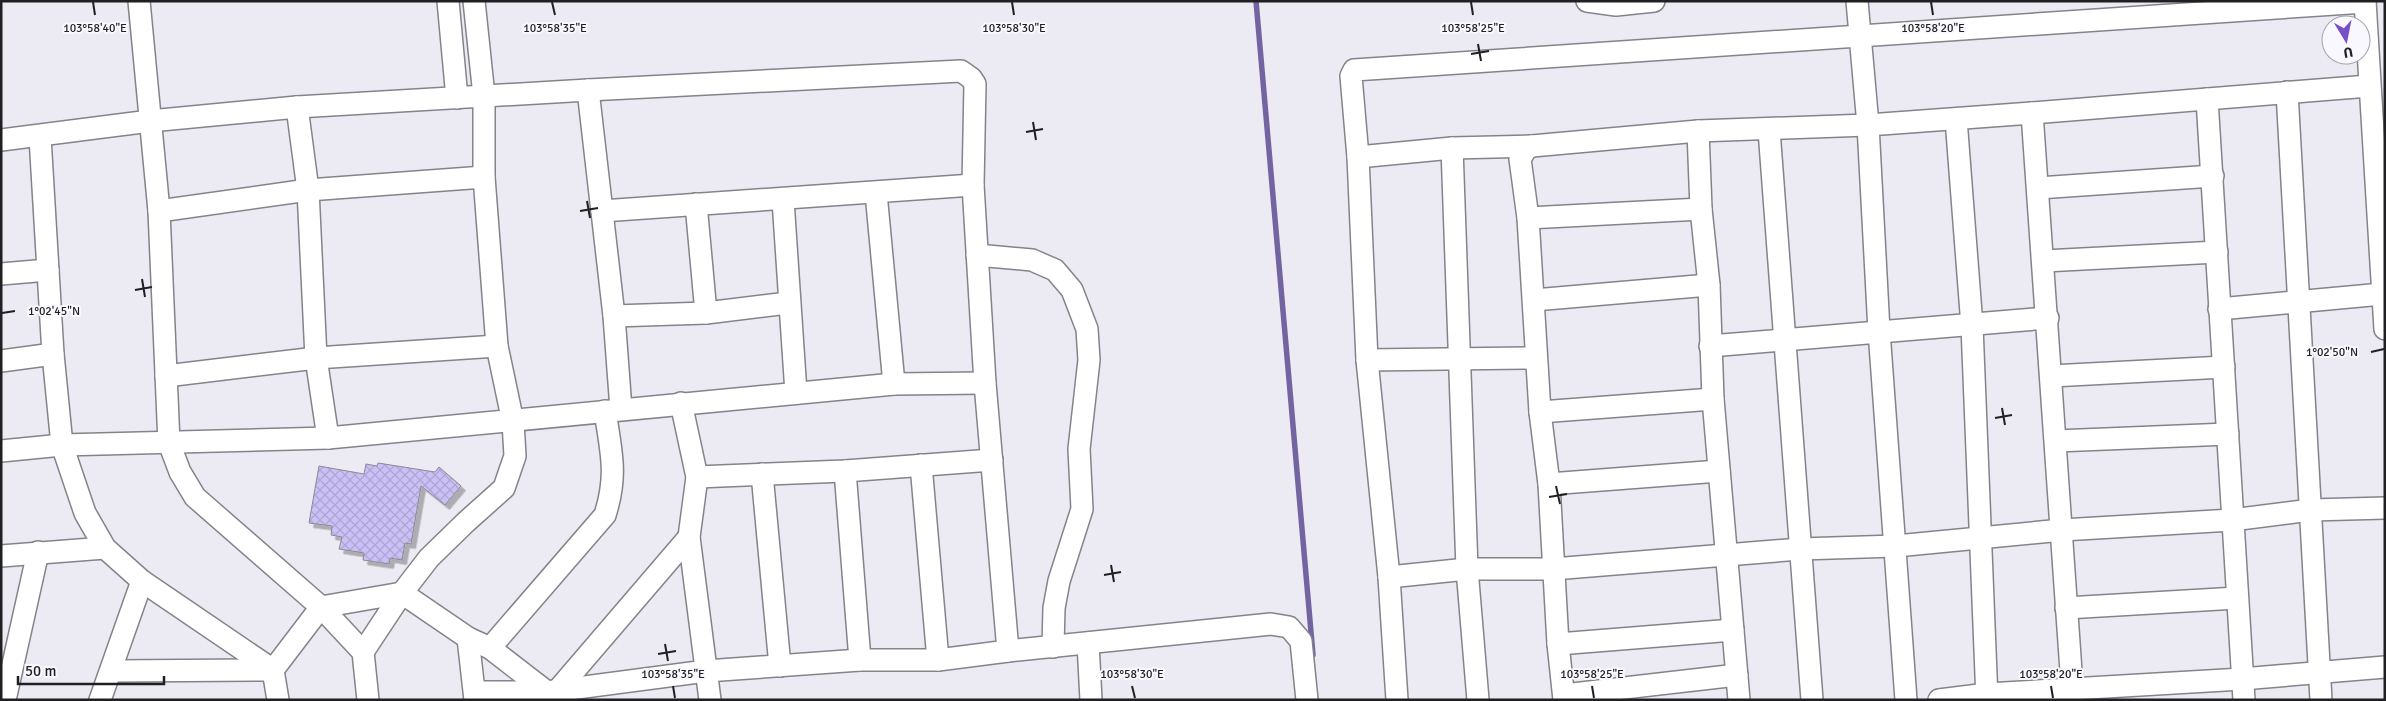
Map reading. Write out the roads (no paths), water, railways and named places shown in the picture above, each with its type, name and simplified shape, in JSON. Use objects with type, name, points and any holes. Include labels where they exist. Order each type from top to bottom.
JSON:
[{"type":"street","points":[[139,1],[159,211],[169,443],[180,472],[195,497],[321,607],[363,652],[368,700]]},
{"type":"street","points":[[448,1],[457,98]]},
{"type":"street","points":[[363,652],[402,593],[429,558],[504,488],[515,456],[514,422],[497,346],[484,177],[484,96],[474,1]]},
{"type":"street","points":[[1588,1],[1616,5],[1654,1]]},
{"type":"street","points":[[1857,1],[1868,125],[1879,331],[1906,700]]},
{"type":"street","points":[[1397,700],[1389,577],[1367,360],[1358,157],[1351,76],[1354,70],[1358,68],[2365,2],[2385,329]]},
{"type":"street","points":[[1,140],[40,137],[150,122],[297,108],[588,90],[961,71],[971,78],[975,84],[972,185],[985,383],[1008,651]]},
{"type":"street","points":[[1358,157],[1452,148],[1532,146],[1698,131],[1769,130],[1956,119],[2369,86]]},
{"type":"street","points":[[490,648],[605,516],[612,492],[614,467],[614,316],[588,90]]},
{"type":"street","points":[[2287,92],[2321,700]]},
{"type":"street","points":[[2207,99],[2243,689]]},
{"type":"street","points":[[297,108],[308,190],[316,358],[328,438]]},
{"type":"street","points":[[2032,113],[2048,318],[2073,695]]},
{"type":"street","points":[[1956,119],[1972,326],[1987,697]]},
{"type":"street","points":[[1769,130],[1812,700]]},
{"type":"street","points":[[1698,131],[1701,209],[1709,285],[1713,398],[1739,700]]},
{"type":"street","points":[[40,137],[53,354],[62,445],[85,513],[105,548],[142,581],[273,670],[278,700]]},
{"type":"street","points":[[1532,146],[1526,149],[1520,159],[1528,218],[1540,412],[1548,484],[1558,644],[1564,697],[1737,675]]},
{"type":"street","points":[[1452,148],[1467,569],[1478,700]]},
{"type":"street","points":[[2038,188],[2213,176]]},
{"type":"street","points":[[159,211],[308,190],[484,177]]},
{"type":"street","points":[[602,211],[783,200],[972,185]]},
{"type":"street","points":[[876,193],[894,384]]},
{"type":"street","points":[[783,200],[788,303],[796,393]]},
{"type":"street","points":[[696,204],[706,313]]},
{"type":"street","points":[[1528,218],[1701,209]]},
{"type":"street","points":[[2044,262],[2217,252]]},
{"type":"street","points":[[977,255],[1032,260],[1055,270],[1072,290],[1088,328],[1089,360],[1079,449],[1082,509],[1059,581],[1054,608],[1053,647]]},
{"type":"street","points":[[1,274],[48,270]]},
{"type":"street","points":[[1534,300],[1709,285]]},
{"type":"street","points":[[2219,309],[2382,294]]},
{"type":"street","points":[[614,316],[706,313],[788,303]]},
{"type":"street","points":[[1710,346],[1879,331],[1972,326],[2048,318]]},
{"type":"street","points":[[166,376],[316,358],[497,346]]},
{"type":"street","points":[[1,360],[53,354]]},
{"type":"street","points":[[1367,360],[1536,358]]},
{"type":"street","points":[[2051,376],[2224,367]]},
{"type":"street","points":[[1,451],[62,445],[328,438],[514,422],[613,410],[894,384],[985,383]]},
{"type":"street","points":[[1540,412],[1713,398]]},
{"type":"street","points":[[681,404],[697,477],[689,537],[710,700]]},
{"type":"street","points":[[2056,441],[2228,434]]},
{"type":"street","points":[[697,477],[845,471],[992,460]]},
{"type":"street","points":[[921,465],[938,660]]},
{"type":"street","points":[[845,471],[860,660]]},
{"type":"street","points":[[1548,484],[1719,472]]},
{"type":"street","points":[[762,474],[780,666]]},
{"type":"street","points":[[1389,577],[1467,569],[1553,569],[1800,549],[1896,546],[2062,530],[2232,520],[2310,510],[2385,508]]},
{"type":"street","points":[[552,692],[689,537]]},
{"type":"street","points":[[1,556],[105,548]]},
{"type":"street","points":[[5,700],[38,552]]},
{"type":"street","points":[[100,700],[142,581]]},
{"type":"street","points":[[273,670],[321,607],[402,593],[468,638],[490,648],[552,692]]},
{"type":"street","points":[[2066,608],[2237,598]]},
{"type":"street","points":[[468,638],[475,696],[552,692],[706,671],[860,660],[938,660],[1271,624],[1289,627],[1301,641],[1307,700]]},
{"type":"street","points":[[1558,644],[1733,630]]},
{"type":"street","points":[[1088,643],[1091,700]]},
{"type":"street","points":[[1939,700],[2243,689],[2319,672],[2385,667]]},
{"type":"street","points":[[111,671],[273,670]]},
{"type":"waterway","points":[[1256,1],[1313,655]]}]
